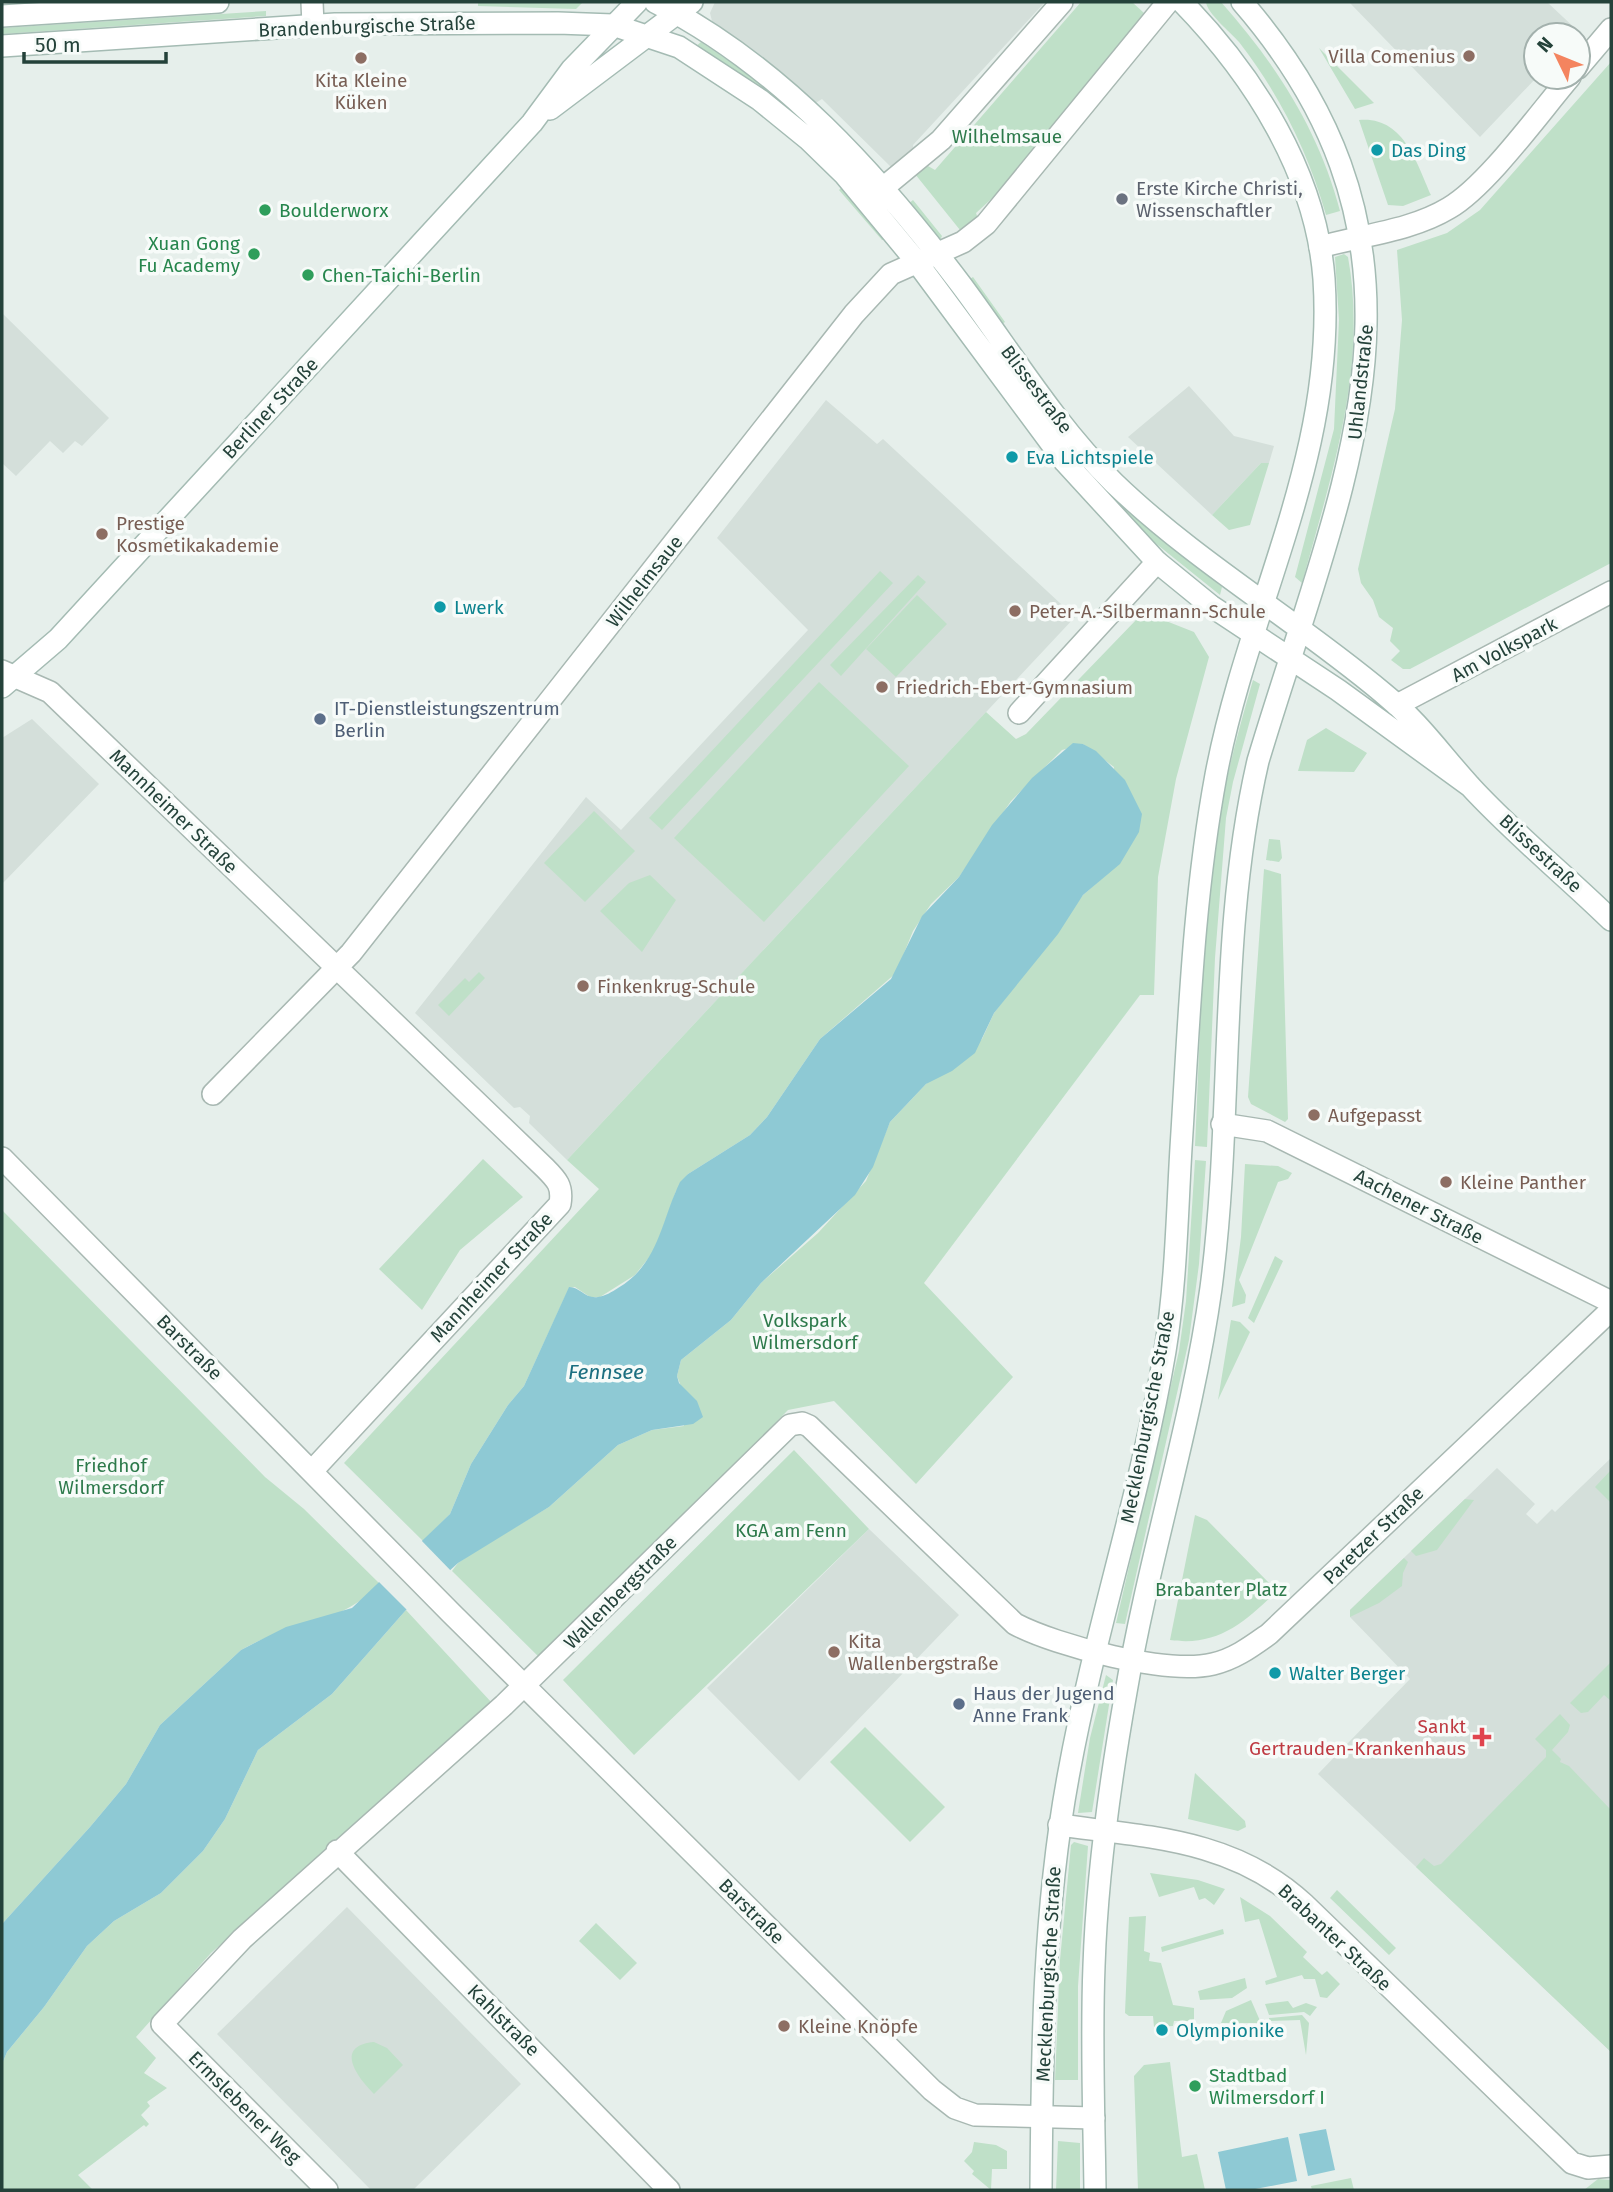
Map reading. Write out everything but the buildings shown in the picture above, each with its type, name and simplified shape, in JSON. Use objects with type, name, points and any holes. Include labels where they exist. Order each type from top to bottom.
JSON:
[{"type":"street","points":[[2,16],[218,2]]},
{"type":"street","points":[[312,2],[313,26]]},
{"type":"street","name":"Berliner Straße","points":[[7,678],[50,648],[532,123],[572,69],[637,2]]},
{"type":"street","name":"Blissestraße","points":[[655,2],[684,7],[810,112],[883,188],[937,252],[1044,400],[1099,467],[1179,538],[1397,705],[1426,731],[1470,786]]},
{"type":"street","points":[[883,188],[942,140],[1062,2]]},
{"type":"street","name":"Wilhelmsaue","points":[[336,968],[855,314],[891,274],[963,242],[986,224],[1168,2]]},
{"type":"street","name":"Uhlandstraße","points":[[1182,2],[1232,57],[1278,128],[1299,177],[1320,247],[1325,321],[1315,429],[1264,603]]},
{"type":"street","name":"Uhlandstraße","points":[[1242,2],[1299,80],[1326,129],[1336,154],[1360,236],[1368,322],[1363,390],[1348,468],[1290,658]]},
{"type":"street","name":"Berliner Straße","points":[[532,123],[684,7]]},
{"type":"street","name":"Brandenburgische Straße","points":[[2,46],[313,26],[442,22],[613,25],[648,35]]},
{"type":"street","points":[[1592,51],[1611,29]]},
{"type":"street","name":"Blissestraße","points":[[648,35],[688,52],[793,126],[845,175],[916,261],[1041,431],[1099,501],[1157,562],[1212,606],[1470,786],[1611,919]]},
{"type":"street","points":[[1320,247],[1420,222],[1461,200],[1558,91]]},
{"type":"street","points":[[1019,713],[1157,562]]},
{"type":"street","name":"Am Volkspark","points":[[1397,705],[1611,592]]},
{"type":"street","name":"Mecklenburgische Straße","points":[[1041,2190],[1046,1958],[1059,1825],[1095,1651],[1164,1353],[1177,1250],[1188,1021],[1200,873],[1217,770],[1264,603]]},
{"type":"street","name":"Mecklenburgische Straße","points":[[1095,2190],[1094,1963],[1105,1832],[1132,1659],[1200,1356],[1216,1250],[1226,1022],[1246,811],[1258,761],[1290,658]]},
{"type":"street","name":"Mannheimer Straße","points":[[7,678],[50,692],[545,1168],[558,1181],[562,1191],[560,1204],[312,1471]]},
{"type":"street","points":[[213,1094],[336,968]]},
{"type":"street","name":"Aachener Straße","points":[[1222,1124],[1267,1131],[1611,1302]]},
{"type":"street","name":"Barstraße","points":[[2,1158],[451,1613],[932,2090],[955,2108],[975,2115],[1094,2118]]},
{"type":"street","name":"Paretzer Straße","points":[[1095,1651],[1182,1666],[1210,1665],[1247,1650],[1269,1633],[1611,1310]]},
{"type":"street","name":"Wallenbergstraße","points":[[162,2024],[242,1939],[525,1685],[784,1430],[795,1423],[809,1426],[1015,1624],[1037,1635],[1095,1651]]},
{"type":"street","name":"Brabanter Straße","points":[[1059,1825],[1192,1843],[1221,1853],[1271,1879],[1304,1904],[1572,2162],[1588,2168],[1611,2166]]},
{"type":"street","name":"Kahlstraße","points":[[337,1851],[669,2190]]},
{"type":"street","name":"Ermslebener Weg","points":[[162,2024],[327,2190]]},
{"type":"shaded area","points":[[715,2],[1045,2],[913,145],[914,155],[892,168],[822,99],[814,104],[715,31],[720,27],[712,21],[710,13]]},
{"type":"shaded area","name":"Villa Comenius","points":[[1349,2],[1547,2],[1567,21],[1522,21],[1524,91],[1480,137]]},
{"type":"shaded area","points":[[2,313],[109,418],[82,446],[75,441],[63,453],[50,441],[16,476],[2,463]]},
{"type":"shaded area","points":[[1189,386],[1234,436],[1274,446],[1269,463],[1261,463],[1212,515],[1128,437]]},
{"type":"shaded area","name":"Friedrich-Ebert-Gymnasium","points":[[826,400],[877,444],[883,439],[1075,617],[567,1160],[529,1123],[530,1116],[520,1107],[514,1108],[415,1013],[586,797],[621,830],[808,630],[717,538]]},
{"type":"shaded area","points":[[32,719],[99,784],[2,884],[2,738]]},
{"type":"shaded area","name":"Sankt Gertrauden-Krankenhaus","points":[[1611,1458],[1611,2052],[1318,1774],[1410,1679],[1350,1617],[1350,1610],[1497,1468],[1535,1504],[1526,1514],[1537,1524],[1552,1509],[1555,1512]]},
{"type":"shaded area","name":"Kita Wallenbergstraße","points":[[869,1529],[959,1615],[799,1781],[707,1688]]},
{"type":"shaded area","points":[[347,1907],[521,2084],[413,2190],[371,2190],[217,2034]]},
{"type":"green space","points":[[478,2],[583,2],[576,9],[478,6]]},
{"type":"green space","name":"Wilhelmsaue","points":[[1081,2],[1132,2],[1144,13],[1012,180],[976,213],[978,219],[960,230],[915,174],[928,166],[935,170]]},
{"type":"green space","points":[[1206,2],[1221,2],[1277,74],[1308,126],[1331,181],[1340,211],[1326,215],[1311,169],[1280,103],[1254,62],[1215,17]]},
{"type":"green space","points":[[266,11],[266,16],[2,34],[2,28]]},
{"type":"green space","points":[[701,42],[760,82],[826,138],[695,47]]},
{"type":"green space","points":[[1319,48],[1374,103],[1355,109]]},
{"type":"green space","points":[[1611,62],[1611,563],[1410,669],[1403,669],[1391,660],[1400,651],[1390,641],[1393,628],[1379,617],[1373,600],[1361,583],[1358,569],[1395,409],[1402,320],[1397,250],[1447,233],[1480,210],[1585,91],[1592,91],[1592,83]]},
{"type":"green space","points":[[1359,120],[1387,125],[1397,133],[1413,155],[1431,195],[1403,206],[1388,205]]},
{"type":"green space","points":[[844,185],[886,240],[882,240],[839,190]]},
{"type":"green space","points":[[913,200],[942,236],[939,242],[907,205]]},
{"type":"green space","points":[[1344,254],[1348,257],[1353,298],[1350,381],[1335,462],[1302,583],[1295,577],[1334,429],[1339,320],[1335,257]]},
{"type":"green space","points":[[973,277],[1005,322],[999,326],[967,281]]},
{"type":"green space","points":[[957,291],[1154,532],[1222,587],[1220,595],[1149,538],[1089,479],[950,296]]},
{"type":"green space","points":[[1261,463],[1269,463],[1250,525],[1229,530],[1212,515]]},
{"type":"green space","points":[[880,571],[893,583],[662,830],[649,818]]},
{"type":"green space","points":[[918,575],[926,582],[841,676],[830,665]]},
{"type":"green space","points":[[917,595],[947,624],[896,677],[866,649]]},
{"type":"green space","name":"Volkspark Wilmersdorf","points":[[1161,619],[1194,632],[1209,657],[1176,779],[1158,877],[1154,995],[1140,995],[924,1283],[1013,1377],[916,1484],[834,1401],[788,1410],[543,1661],[452,1571],[458,1563],[477,1550],[549,1507],[618,1445],[652,1430],[684,1426],[682,1389],[677,1376],[681,1360],[731,1320],[761,1283],[818,1233],[866,1181],[890,1122],[926,1084],[982,1039],[994,1013],[1083,895],[1106,875],[1114,767],[1083,744],[1062,750],[1011,801],[959,877],[931,904],[913,931],[896,973],[820,1039],[767,1117],[750,1135],[688,1174],[676,1191],[655,1250],[635,1275],[600,1297],[590,1297],[575,1287],[569,1288],[524,1386],[508,1405],[471,1464],[450,1514],[423,1541],[344,1463],[599,1189],[567,1160],[986,712],[1016,739],[1026,734],[1136,620]]},
{"type":"green space","points":[[1253,680],[1260,684],[1226,818],[1215,958],[1207,1147],[1195,1146],[1202,991],[1211,875],[1223,797]]},
{"type":"green space","points":[[819,682],[909,766],[764,922],[674,838]]},
{"type":"green space","points":[[1326,728],[1367,753],[1354,772],[1298,771],[1307,740]]},
{"type":"green space","points":[[594,811],[635,851],[585,902],[544,863]]},
{"type":"green space","points":[[1269,839],[1280,840],[1282,858],[1279,862],[1266,860]]},
{"type":"green space","points":[[1264,869],[1281,874],[1288,1119],[1285,1122],[1251,1104],[1248,1097]]},
{"type":"green space","points":[[650,875],[676,900],[642,952],[600,911],[629,883]]},
{"type":"green space","points":[[479,972],[485,978],[449,1016],[438,1005],[465,978],[469,982]]},
{"type":"green space","points":[[483,1159],[523,1197],[460,1250],[422,1310],[379,1269]]},
{"type":"green space","points":[[1195,1160],[1206,1161],[1199,1264],[1189,1340],[1125,1624],[1116,1623],[1179,1351],[1186,1301]]},
{"type":"green space","points":[[1245,1164],[1278,1166],[1292,1173],[1288,1179],[1278,1182],[1239,1280],[1246,1295],[1245,1303],[1232,1307],[1241,1237]]},
{"type":"green space","name":"Friedhof Wilmersdorf","points":[[2,1210],[265,1477],[304,1509],[379,1583],[365,1597],[332,1616],[258,1641],[241,1650],[160,1725],[126,1784],[2,1924]]},
{"type":"green space","points":[[1275,1256],[1283,1261],[1254,1323],[1248,1318]]},
{"type":"green space","points":[[1231,1320],[1240,1322],[1250,1332],[1218,1400]]},
{"type":"green space","name":"KGA am Fenn","points":[[794,1450],[869,1529],[634,1755],[563,1680]]},
{"type":"green space","points":[[1611,1470],[1611,1503],[1595,1487]]},
{"type":"green space","points":[[1465,1499],[1474,1500],[1437,1550],[1416,1556],[1411,1551]]},
{"type":"green space","name":"Brabanter Platz","points":[[1195,1515],[1207,1520],[1277,1591],[1242,1622],[1217,1636],[1202,1640],[1170,1640]]},
{"type":"green space","points":[[1404,1558],[1408,1562],[1403,1573],[1402,1586],[1379,1603],[1350,1617],[1350,1610]]},
{"type":"green space","points":[[406,1610],[492,1703],[211,1953],[136,2037],[156,2058],[144,2073],[167,2088],[147,2102],[150,2106],[141,2115],[149,2124],[146,2127],[144,2125],[78,2175],[93,2190],[2,2190],[2,2064],[7,2052],[44,2007],[87,1946],[114,1921],[161,1893],[203,1851],[225,1819],[258,1750],[332,1694]]},
{"type":"green space","points":[[1611,1662],[1611,1701],[1604,1695],[1588,1712],[1581,1713],[1570,1703]]},
{"type":"green space","points":[[1106,1675],[1113,1680],[1092,1812],[1078,1813],[1090,1738]]},
{"type":"green space","points":[[1560,1714],[1570,1725],[1568,1732],[1552,1750],[1561,1759],[1560,1762],[1569,1766],[1611,1810],[1611,2052],[1416,1867],[1424,1858],[1434,1866],[1441,1864],[1546,1757],[1546,1750],[1535,1739]]},
{"type":"green space","points":[[865,1727],[945,1807],[910,1842],[830,1762]]},
{"type":"green space","points":[[1195,1773],[1245,1821],[1246,1827],[1238,1831],[1188,1819]]},
{"type":"green space","points":[[1074,1842],[1088,1846],[1078,1986],[1078,2080],[1055,2080],[1060,1960],[1071,1845]]},
{"type":"green space","points":[[1150,1873],[1198,1880],[1225,1889],[1214,1905],[1205,1898],[1199,1900],[1194,1887],[1159,1897]]},
{"type":"green space","points":[[1337,1890],[1396,1948],[1389,1955],[1330,1898]]},
{"type":"green space","points":[[1240,1897],[1270,1916],[1307,1952],[1303,1957],[1322,1975],[1327,1971],[1340,1984],[1327,1998],[1320,1997],[1315,1979],[1304,1979],[1302,1975],[1266,1985],[1265,1981],[1277,1977],[1259,1919],[1245,1922]]},
{"type":"green space","points":[[1146,1916],[1144,1951],[1150,1953],[1149,1961],[1161,1963],[1173,2005],[1194,2008],[1194,2021],[1174,2021],[1173,2026],[1154,2027],[1153,2016],[1129,2016],[1125,2013],[1129,1917]]},
{"type":"green space","points":[[596,1923],[637,1963],[620,1980],[579,1941]]},
{"type":"green space","points":[[1223,1929],[1224,1934],[1162,1952],[1161,1947]]},
{"type":"green space","points":[[1245,1978],[1247,1988],[1232,1998],[1200,2000],[1198,1991]]},
{"type":"green space","points":[[1251,2000],[1261,2023],[1221,2023],[1226,2011]]},
{"type":"green space","points":[[1288,2001],[1293,2008],[1306,2003],[1317,2007],[1310,2016],[1304,2012],[1269,2015],[1265,2004]]},
{"type":"green space","points":[[1302,2015],[1309,2023],[1306,2055],[1300,2020],[1269,2021],[1269,2018]]},
{"type":"green space","points":[[374,2042],[387,2048],[403,2065],[374,2094],[356,2072],[352,2056],[354,2050]]},
{"type":"green space","points":[[1170,2062],[1182,2157],[1197,2154],[1205,2190],[1138,2190],[1134,2076],[1144,2065]]},
{"type":"green space","points":[[1058,2141],[1080,2143],[1080,2190],[1056,2190]]},
{"type":"green space","points":[[974,2142],[996,2145],[1007,2151],[1007,2169],[992,2169],[991,2190],[972,2174],[974,2171],[964,2161],[972,2152]]},
{"type":"green space","points":[[1351,2178],[1354,2190],[1312,2190],[1311,2186]]},
{"type":"green space","points":[[1598,2179],[1611,2180],[1611,2190],[1584,2190]]},
{"type":"water","name":"Fennsee","points":[[1073,743],[1083,744],[1096,751],[1125,780],[1142,814],[1139,832],[1120,864],[1083,895],[1058,934],[994,1013],[975,1053],[952,1071],[926,1084],[890,1122],[873,1167],[855,1195],[761,1283],[731,1320],[681,1360],[677,1376],[679,1383],[697,1401],[703,1417],[693,1424],[652,1430],[618,1445],[549,1507],[458,1563],[406,1610],[332,1694],[258,1750],[225,1819],[203,1851],[161,1893],[114,1921],[87,1946],[44,2007],[7,2052],[2,2064],[2,1924],[126,1784],[160,1725],[241,1650],[286,1627],[352,1608],[450,1514],[471,1464],[508,1405],[524,1386],[569,1287],[593,1297],[601,1296],[632,1278],[651,1254],[680,1182],[688,1174],[750,1135],[767,1117],[820,1039],[891,979],[922,916],[959,877],[992,825],[1032,778]]},
{"type":"water","points":[[1326,2129],[1335,2170],[1308,2176],[1299,2134]]},
{"type":"water","points":[[1288,2137],[1297,2181],[1250,2190],[1226,2190],[1218,2152]]},
{"type":"pier","points":[[420,1539],[454,1574],[409,1612],[377,1580]]},
{"type":"place","name":"Villa Comenius","points":[[1469,56]]},
{"type":"place","name":"Kita Kleine Küken","points":[[361,58]]},
{"type":"place","name":"Das Ding","points":[[1377,150]]},
{"type":"place","name":"Erste Kirche Christi, Wissenschaftler","points":[[1122,199]]},
{"type":"place","name":"Boulderworx","points":[[265,210]]},
{"type":"place","name":"Xuan Gong Fu Academy","points":[[254,254]]},
{"type":"place","name":"Chen-Taichi-Berlin","points":[[308,275]]},
{"type":"place","name":"Eva Lichtspiele","points":[[1012,457]]},
{"type":"place","name":"Prestige Kosmetikakademie","points":[[102,534]]},
{"type":"place","name":"Lwerk","points":[[440,607]]},
{"type":"place","name":"Peter-A.-Silbermann-Schule","points":[[1015,611]]},
{"type":"place","name":"Friedrich-Ebert-Gymnasium","points":[[882,687]]},
{"type":"place","name":"IT-Dienstleistungszentrum Berlin","points":[[320,719]]},
{"type":"place","name":"Finkenkrug-Schule","points":[[583,986]]},
{"type":"place","name":"Aufgepasst","points":[[1314,1115]]},
{"type":"place","name":"Kleine Panther","points":[[1446,1182]]},
{"type":"place","name":"Kita Wallenbergstraße","points":[[834,1652]]},
{"type":"place","name":"Walter Berger","points":[[1275,1673]]},
{"type":"place","name":"Haus der Jugend Anne Frank","points":[[959,1704]]},
{"type":"place","name":"Sankt Gertrauden-Krankenhaus","points":[[1482,1737]]},
{"type":"place","name":"Kleine Knöpfe","points":[[784,2026]]},
{"type":"place","name":"Olympionike","points":[[1162,2030]]},
{"type":"place","name":"Stadtbad Wilmersdorf I","points":[[1195,2086]]}]
